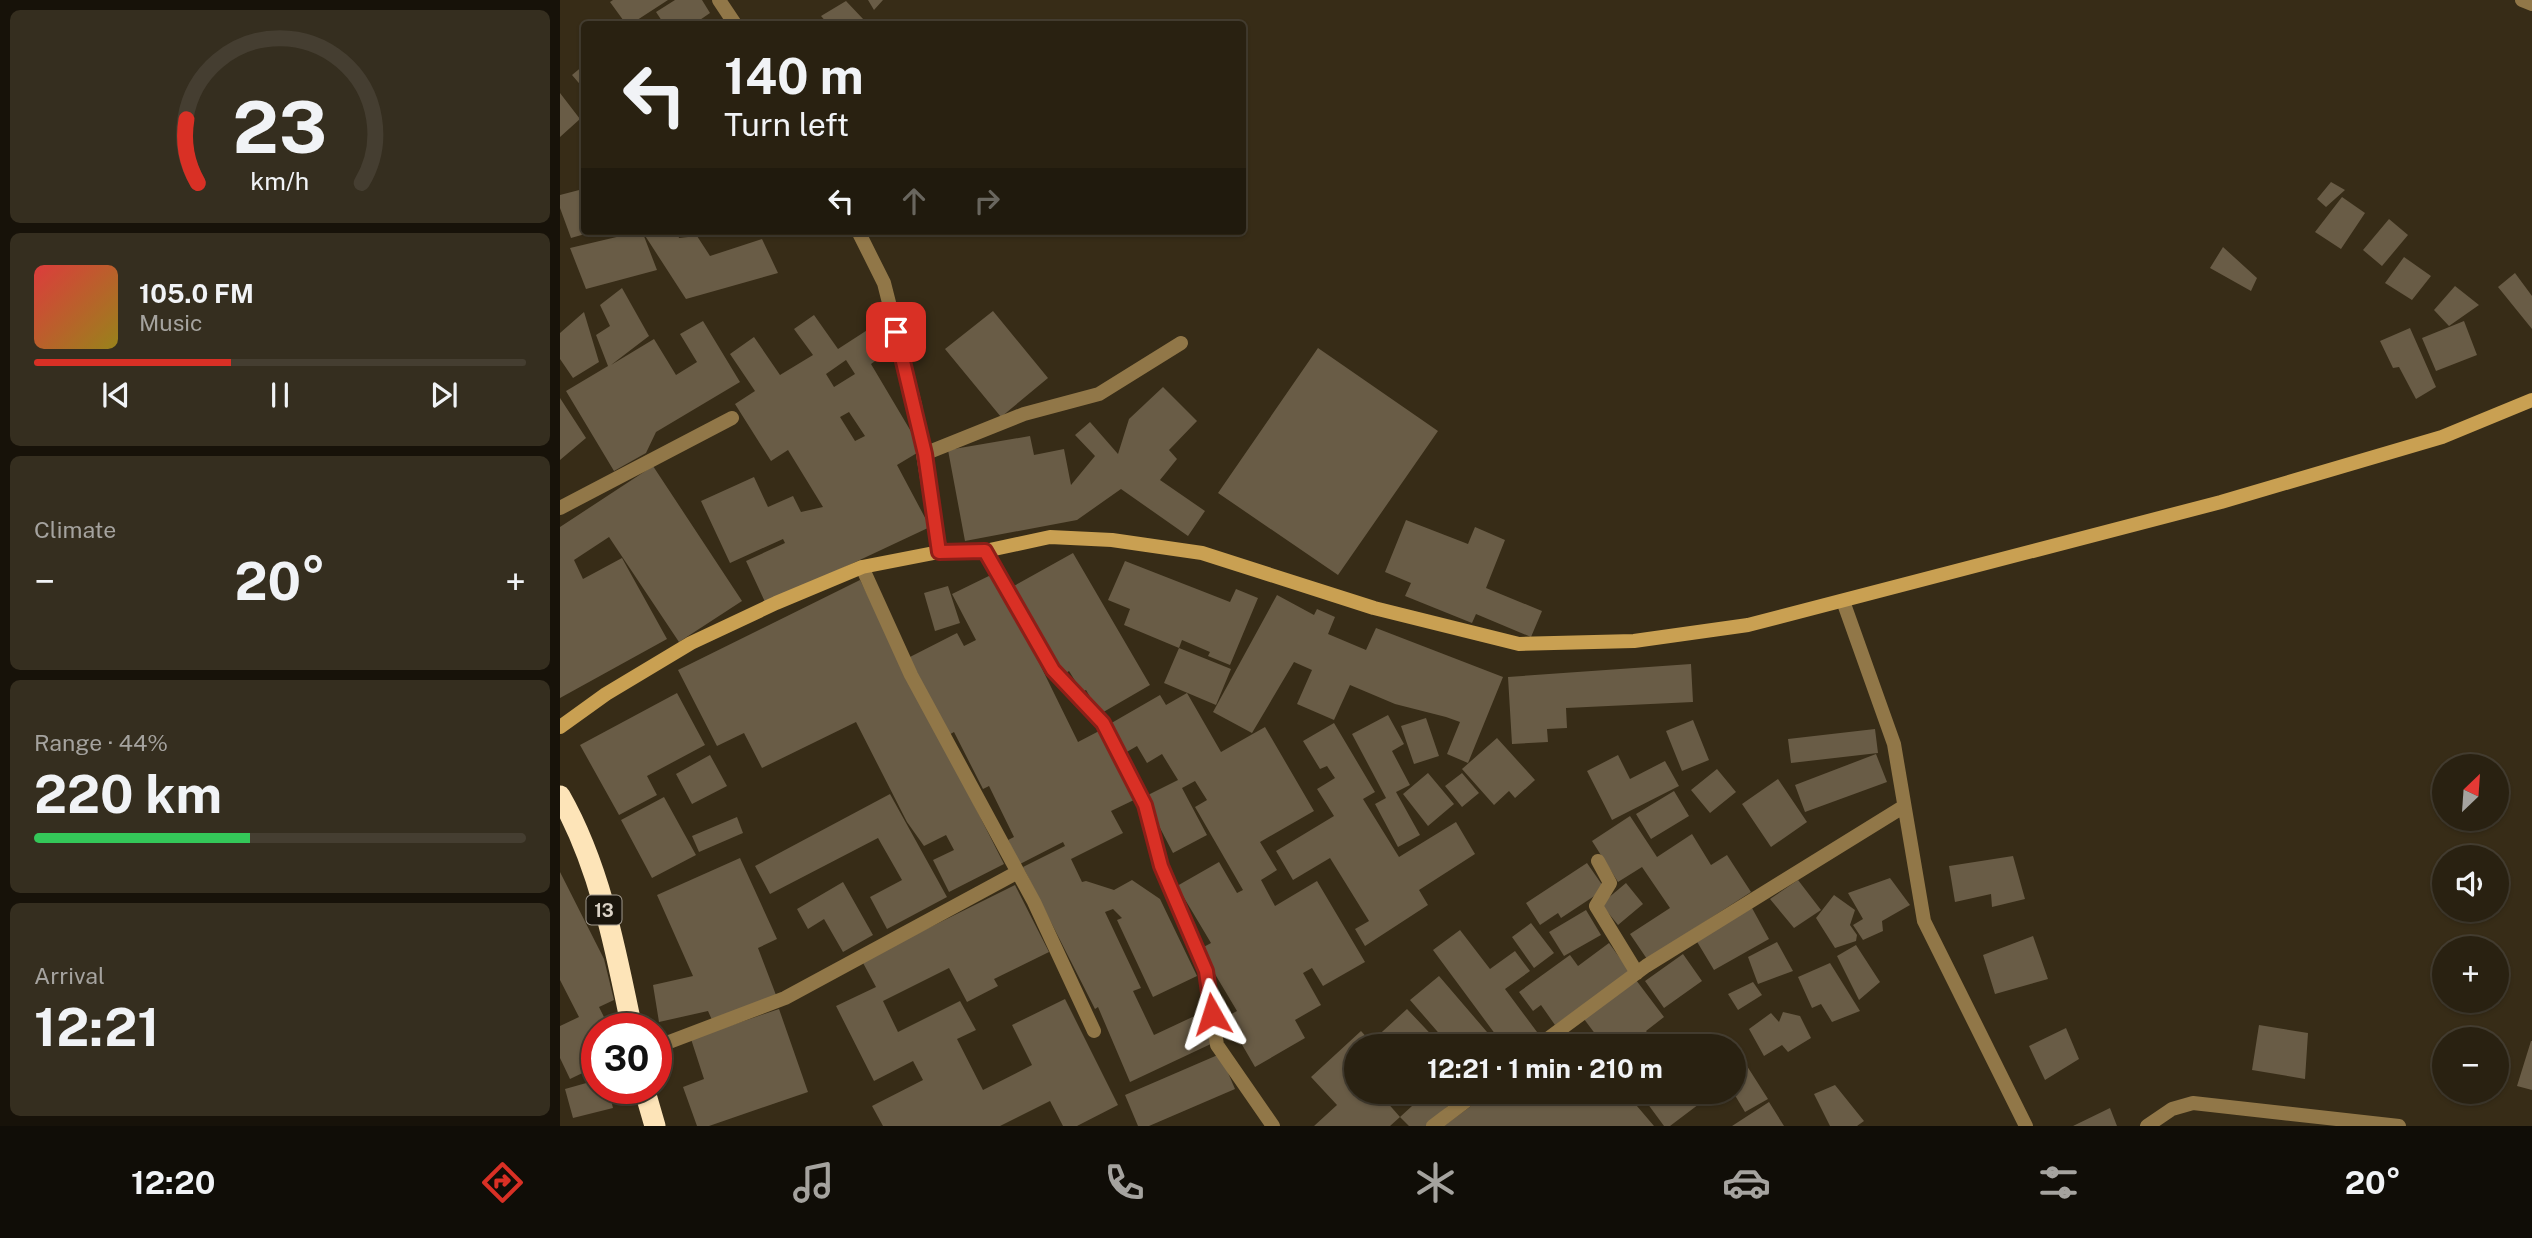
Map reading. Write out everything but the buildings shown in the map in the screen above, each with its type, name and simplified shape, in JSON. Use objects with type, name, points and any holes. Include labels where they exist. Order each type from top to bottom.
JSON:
[{"type":"highway","name":"13","points":[[560,796],[595,879],[617,957],[629,1013]]},
{"type":"highway","points":[[649,1104],[655,1126]]},
{"type":"street","points":[[719,0],[732,21]]},
{"type":"street","points":[[2522,0],[2532,4]]},
{"type":"street","points":[[860,235],[884,284],[925,454],[939,552]]},
{"type":"street","points":[[925,454],[1024,414],[1099,394],[1181,343]]},
{"type":"street","points":[[560,727],[606,694],[691,643],[862,567],[939,552],[985,551],[1050,537],[1112,540],[1202,553],[1374,608],[1518,645],[1634,641],[1748,625],[2247,494],[2442,437],[2532,400]]},
{"type":"street","points":[[560,508],[732,418]]},
{"type":"street","points":[[985,551],[1053,670],[1103,723],[1145,805],[1161,866],[1206,971],[1217,1045],[1273,1126]]},
{"type":"street","points":[[862,567],[911,675],[1018,872],[1094,1031]]},
{"type":"street","points":[[1843,601],[1894,744],[1924,921],[2026,1126]]},
{"type":"street","points":[[1554,1034],[1637,973],[1903,807]]},
{"type":"street","points":[[1598,862],[1610,883],[1596,906],[1637,973]]},
{"type":"street","points":[[672,1041],[785,998],[1018,872]]},
{"type":"street","points":[[2147,1126],[2172,1109],[2193,1103],[2399,1126]]},
{"type":"street","points":[[1433,1126],[1462,1104]]},
{"type":"route","points":[[896,332],[925,454],[939,552],[985,551],[1053,670],[1103,723],[1145,805],[1161,866],[1206,971],[1212,1014]]}]
